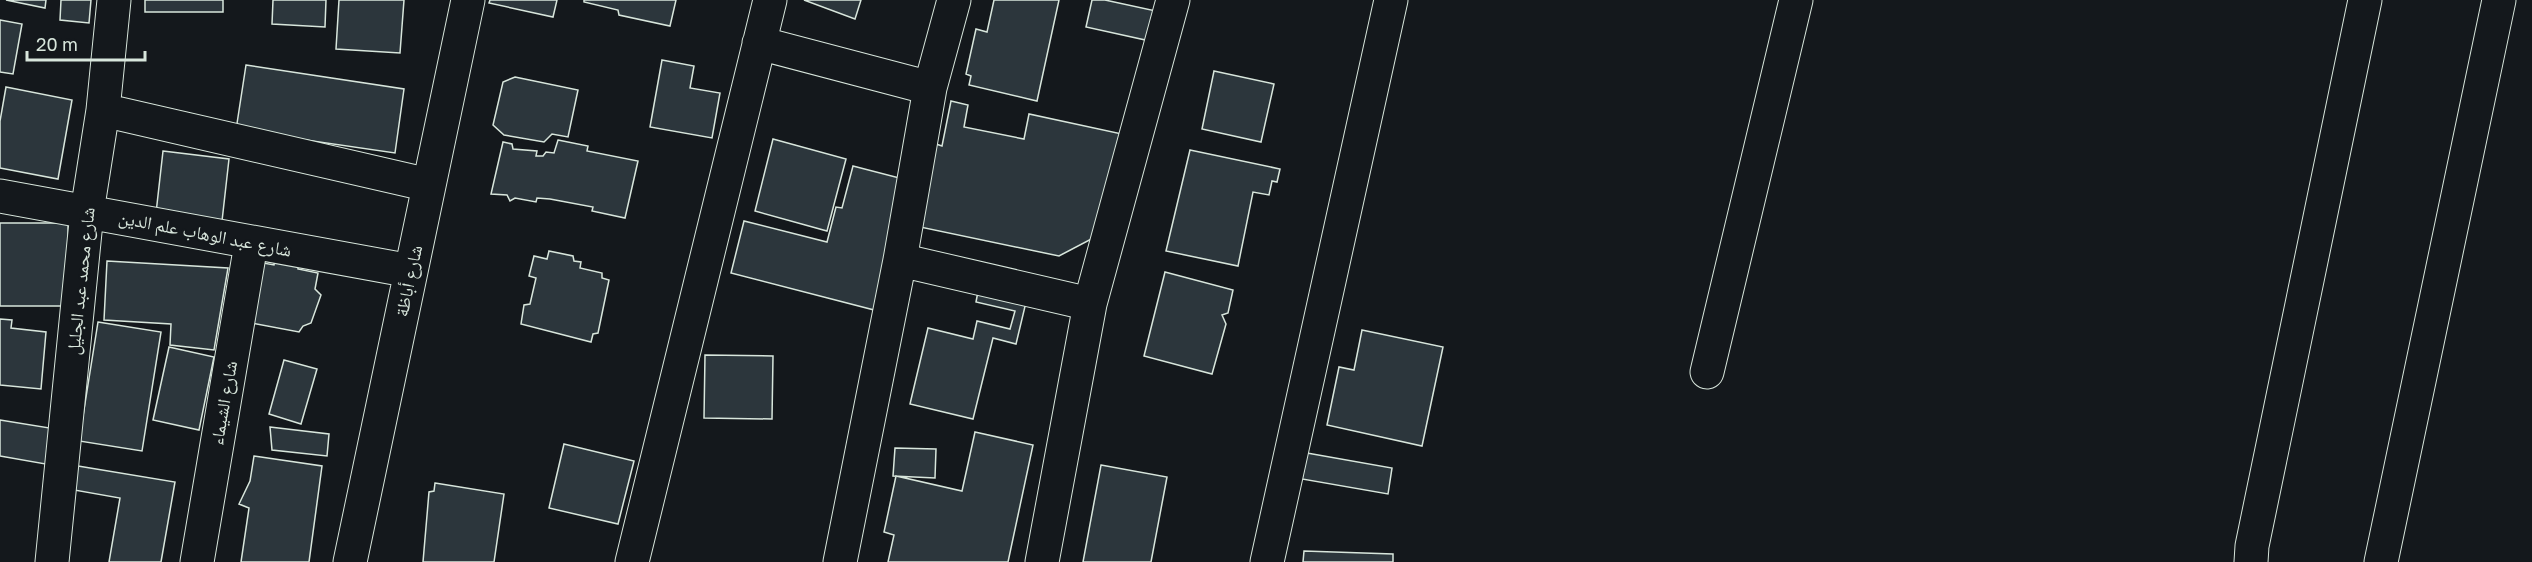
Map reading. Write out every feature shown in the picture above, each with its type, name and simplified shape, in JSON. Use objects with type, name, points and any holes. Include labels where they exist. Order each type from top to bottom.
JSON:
[{"type":"street","name":"شارع محمد عبد الجليل","points":[[52,562],[87,212],[103,110],[114,0]]},
{"type":"street","name":"شارع أباظة","points":[[350,562],[468,0]]},
{"type":"street","points":[[632,562],[770,0]]},
{"type":"street","points":[[840,562],[900,260],[930,88],[954,0]]},
{"type":"street","points":[[1042,562],[1090,304],[1173,0]]},
{"type":"street","points":[[1267,562],[1391,0]]},
{"type":"street","points":[[1707,372],[1796,0]]},
{"type":"street","points":[[2251,562],[2252,546],[2365,0]]},
{"type":"street","points":[[2381,562],[2499,0]]},
{"type":"street","points":[[759,44],[930,88]]},
{"type":"street","points":[[103,110],[429,185]]},
{"type":"street","name":"شارع عبد الوهاب علم الدين","points":[[0,196],[251,244],[411,271]]},
{"type":"street","name":"شارع الشيماء","points":[[197,562],[251,244]]},
{"type":"street","points":[[900,260],[1090,304]]},
{"type":"building","points":[[6,0],[46,0],[45,8]]},
{"type":"building","points":[[61,0],[91,0],[89,23],[60,20]]},
{"type":"building","points":[[145,0],[223,0],[223,12],[145,12]]},
{"type":"building","points":[[273,0],[326,0],[325,27],[272,24]]},
{"type":"building","points":[[339,0],[404,0],[400,53],[336,49]]},
{"type":"building","points":[[490,0],[557,0],[553,17],[489,3]]},
{"type":"building","points":[[584,0],[676,0],[670,26],[619,15],[618,10],[584,2]]},
{"type":"building","points":[[804,0],[861,0],[855,19]]},
{"type":"building","points":[[994,0],[1059,0],[1037,101],[969,85],[971,76],[966,74],[976,29],[987,32]]},
{"type":"building","points":[[1092,0],[1105,0],[1156,11],[1150,41],[1086,27]]},
{"type":"building","points":[[0,20],[22,24],[13,74],[0,72]]},
{"type":"building","points":[[662,60],[694,66],[690,88],[720,93],[712,138],[650,127]]},
{"type":"building","points":[[246,65],[404,89],[395,153],[236,130]]},
{"type":"building","points":[[1214,71],[1274,84],[1261,142],[1202,129]]},
{"type":"building","points":[[515,77],[578,90],[568,137],[552,134],[544,142],[504,135],[493,125],[503,82]]},
{"type":"building","points":[[6,87],[72,100],[58,179],[0,168],[0,121]]},
{"type":"building","points":[[951,101],[968,105],[964,127],[1024,139],[1029,114],[1122,134],[1099,235],[1059,256],[920,227],[936,144],[942,146]]},
{"type":"building","points":[[773,139],[846,159],[827,231],[755,211]]},
{"type":"building","points":[[558,140],[588,146],[587,151],[638,161],[625,218],[592,211],[593,207],[550,199],[537,198],[536,202],[515,198],[510,201],[507,195],[491,194],[503,142],[512,144],[513,149],[537,151],[536,156],[543,156],[546,152],[554,153]]},
{"type":"building","points":[[1190,150],[1280,169],[1277,182],[1272,181],[1269,195],[1253,192],[1238,266],[1166,251]]},
{"type":"building","points":[[163,151],[229,159],[221,230],[155,222]]},
{"type":"building","points":[[853,166],[911,181],[878,311],[731,273],[744,221],[827,242],[836,207],[842,208]]},
{"type":"building","points":[[0,223],[68,223],[69,306],[0,306]]},
{"type":"building","points":[[549,251],[573,256],[574,261],[581,262],[580,268],[602,273],[602,278],[609,280],[598,333],[593,334],[591,342],[521,324],[524,305],[530,304],[536,278],[529,276],[534,256],[547,259]]},
{"type":"building","points":[[276,256],[299,261],[298,269],[318,273],[315,289],[321,295],[311,323],[303,326],[299,332],[246,322],[258,262],[274,265]]},
{"type":"building","points":[[107,261],[228,268],[214,350],[170,345],[171,324],[104,320]]},
{"type":"building","points":[[1165,272],[1233,290],[1228,313],[1222,315],[1226,324],[1212,374],[1144,356]]},
{"type":"building","points":[[979,286],[1027,298],[1016,344],[993,338],[973,419],[910,404],[928,328],[973,339],[977,321],[1010,329],[1015,311],[976,302]]},
{"type":"building","points":[[0,319],[12,320],[11,328],[46,332],[41,389],[0,385]]},
{"type":"building","points":[[98,322],[161,332],[142,451],[79,441]]},
{"type":"building","points":[[1362,330],[1443,347],[1422,446],[1327,425],[1339,367],[1354,370]]},
{"type":"building","points":[[169,347],[214,357],[199,430],[153,420]]},
{"type":"building","points":[[705,355],[773,356],[772,419],[704,418]]},
{"type":"building","points":[[284,360],[317,369],[301,424],[269,414]]},
{"type":"building","points":[[0,420],[56,429],[51,465],[0,456]]},
{"type":"building","points":[[270,427],[329,434],[327,456],[272,450]]},
{"type":"building","points":[[975,432],[1033,445],[1008,562],[888,562],[894,535],[884,532],[896,476],[962,491]]},
{"type":"building","points":[[564,444],[634,461],[618,524],[549,508]]},
{"type":"building","points":[[895,448],[936,449],[935,478],[893,476]]},
{"type":"building","points":[[1307,453],[1392,468],[1388,494],[1302,479]]},
{"type":"building","points":[[254,456],[322,466],[309,562],[241,562],[249,508],[239,504],[250,481]]},
{"type":"building","points":[[1101,465],[1167,477],[1151,562],[1083,562]]},
{"type":"building","points":[[78,466],[175,482],[161,562],[109,562],[120,498],[74,490]]},
{"type":"building","points":[[435,483],[504,494],[494,562],[423,562],[429,492],[434,491]]},
{"type":"building","points":[[1304,551],[1393,554],[1393,562],[1303,562]]}]
